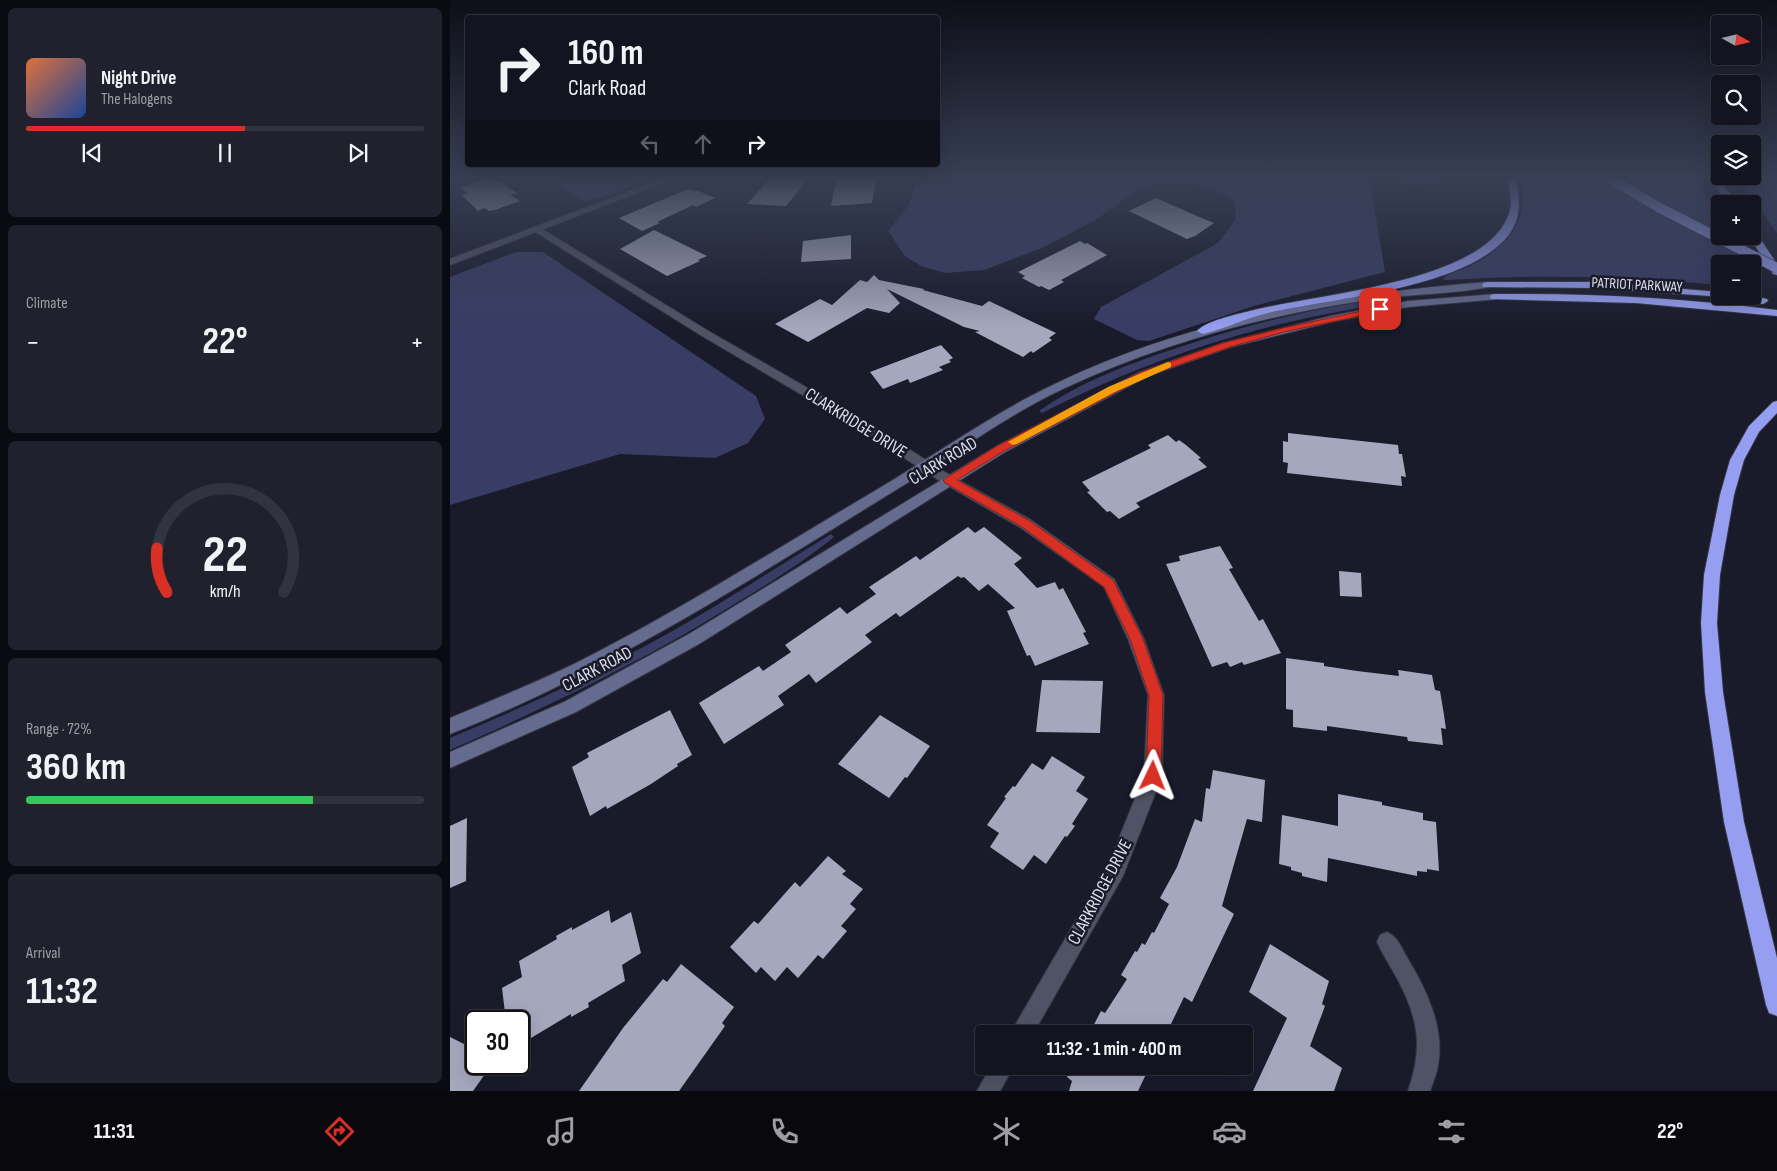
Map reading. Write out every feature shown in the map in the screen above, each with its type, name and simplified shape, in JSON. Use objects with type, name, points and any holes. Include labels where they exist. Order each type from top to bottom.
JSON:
[{"type":"highway","points":[[1203,331],[1222,322],[1250,314],[1315,299],[1403,284],[1446,271],[1482,252],[1504,233],[1507,227]]},
{"type":"highway","points":[[1697,227],[1777,268]]},
{"type":"highway","points":[[1760,245],[1777,272]]},
{"type":"highway","name":"PATRIOT PARKWAY","points":[[1487,285],[1597,285],[1711,294]]},
{"type":"highway","name":"PATRIOT PARKWAY","points":[[1494,296],[1613,297],[1777,313]]},
{"type":"highway","points":[[1761,301],[1777,303]]},
{"type":"highway","points":[[1777,405],[1754,429],[1737,460],[1727,495],[1712,575],[1709,624],[1714,692],[1734,822],[1777,1005]]},
{"type":"main road","name":"CLARK ROAD","points":[[450,726],[516,698],[602,657],[926,467],[1006,415],[1060,386],[1126,358],[1203,331],[1262,316],[1352,299],[1487,285]]},
{"type":"main road","name":"CLARK ROAD","points":[[450,760],[570,707],[694,639],[948,480],[1001,449],[1112,389],[1144,374],[1227,345],[1283,330],[1408,304],[1494,296]]},
{"type":"street","points":[[450,262],[543,227]]},
{"type":"street","name":"CLARKRIDGE DRIVE","points":[[537,229],[706,334],[854,420],[926,467],[1026,524],[1109,584],[1136,639],[1156,695],[1153,776],[1116,869],[1026,1025]]},
{"type":"street","points":[[1387,942],[1414,989],[1427,1023],[1428,1063],[1419,1091]]},
{"type":"street","points":[[988,1091],[997,1075]]},
{"type":"shaded area","points":[[891,227],[1083,227],[1042,248],[984,270],[945,273],[921,266],[905,256],[888,231]]},
{"type":"shaded area","points":[[1230,227],[1377,227],[1385,272],[1254,306],[1149,341],[1137,340],[1094,319],[1101,307],[1218,243]]},
{"type":"shaded area","points":[[1515,227],[1691,227],[1711,238],[1711,245],[1724,245],[1742,255],[1711,255],[1711,284],[1583,277],[1442,279],[1483,259],[1505,241]]},
{"type":"shaded area","points":[[516,252],[543,252],[756,396],[765,419],[748,443],[715,458],[620,454],[450,505],[450,277]]},
{"type":"shaded area","points":[[1384,298],[1388,303],[1297,320],[1211,344],[1127,374],[1042,413],[1039,411],[1055,400],[1107,374],[1180,347],[1282,318]]},
{"type":"shaded area","points":[[831,534],[834,537],[810,556],[699,626],[558,700],[450,750],[450,738],[544,697],[666,635]]},
{"type":"building","points":[[635,227],[651,227],[642,231]]},
{"type":"building","points":[[1162,227],[1208,227],[1187,239]]},
{"type":"building","points":[[654,230],[707,256],[667,276],[620,249]]},
{"type":"building","points":[[851,235],[851,259],[801,262],[803,241]]},
{"type":"building","points":[[1080,241],[1107,255],[1061,280],[1064,282],[1049,290],[1022,278],[1025,276],[1018,272]]},
{"type":"building","points":[[874,275],[879,280],[924,289],[982,306],[989,301],[1056,333],[1049,338],[1052,340],[1033,353],[1031,351],[1023,357],[975,332],[980,331],[964,327],[887,289],[900,303],[889,313],[867,308],[808,342],[775,324],[820,299],[832,305],[860,280],[867,282]]},
{"type":"building","points":[[941,345],[953,358],[949,360],[951,362],[939,367],[943,370],[910,383],[908,379],[883,389],[870,372]]},
{"type":"building","points":[[1288,433],[1398,445],[1399,454],[1402,454],[1406,477],[1401,476],[1402,486],[1287,473],[1288,463],[1283,462],[1283,441],[1288,442]]},
{"type":"building","points":[[1168,435],[1176,442],[1179,440],[1186,445],[1201,458],[1198,459],[1207,467],[1136,503],[1140,507],[1119,519],[1110,511],[1107,512],[1087,492],[1090,491],[1082,482],[1151,448],[1148,445]]},
{"type":"building","points":[[968,527],[975,533],[984,527],[1022,558],[1014,564],[1037,588],[1055,582],[1059,590],[1063,588],[1086,632],[1083,633],[1089,644],[1035,666],[1030,655],[1027,656],[1007,611],[1015,608],[988,584],[979,591],[964,577],[958,576],[900,617],[896,613],[865,635],[872,642],[816,683],[809,674],[778,696],[784,705],[724,744],[699,703],[759,666],[763,671],[791,652],[785,645],[840,607],[847,614],[876,594],[869,587],[916,556],[920,560]]},
{"type":"building","points":[[1220,546],[1233,568],[1229,569],[1259,621],[1263,619],[1281,653],[1244,665],[1242,662],[1230,667],[1227,662],[1212,667],[1166,564],[1180,561],[1179,556]]},
{"type":"building","points":[[1339,571],[1361,573],[1362,597],[1340,596]]},
{"type":"building","points":[[1286,658],[1324,663],[1324,666],[1399,676],[1398,670],[1432,675],[1435,690],[1440,691],[1444,715],[1446,729],[1441,728],[1443,745],[1408,741],[1407,737],[1327,726],[1327,731],[1293,727],[1293,710],[1286,709]]},
{"type":"building","points":[[1042,680],[1103,681],[1100,733],[1036,732]]},
{"type":"building","points":[[670,710],[692,755],[651,784],[607,809],[606,806],[590,816],[572,767],[589,757],[587,753]]},
{"type":"building","points":[[880,715],[930,746],[907,778],[905,777],[889,798],[838,764]]},
{"type":"building","points":[[1052,756],[1085,777],[1076,791],[1088,799],[1072,824],[1075,826],[1067,837],[1065,836],[1046,864],[1034,855],[1023,870],[990,847],[999,833],[987,825],[1006,798],[1004,797],[1013,786],[1015,787],[1032,763],[1043,770]]},
{"type":"building","points":[[1213,770],[1265,780],[1262,822],[1247,819],[1222,906],[1234,914],[1192,1002],[1184,997],[1171,1024],[1172,1025],[1094,1025],[1101,1011],[1105,1013],[1127,979],[1121,975],[1135,951],[1137,952],[1142,943],[1145,945],[1152,932],[1154,933],[1169,904],[1160,898],[1177,867],[1195,819],[1202,822],[1206,788],[1210,789]]},
{"type":"building","points":[[1338,794],[1382,802],[1382,805],[1423,813],[1423,820],[1436,822],[1439,871],[1427,869],[1427,872],[1417,871],[1417,876],[1328,858],[1327,882],[1302,876],[1302,873],[1291,870],[1291,867],[1279,864],[1282,815],[1338,826]]},
{"type":"building","points":[[467,818],[466,881],[450,888],[450,826]]},
{"type":"building","points":[[828,856],[846,871],[842,874],[863,889],[850,904],[856,909],[841,926],[847,931],[823,959],[818,955],[798,978],[787,967],[775,981],[761,967],[756,973],[730,947],[754,921],[758,924],[795,882],[800,887]]},
{"type":"building","points":[[609,910],[611,923],[631,912],[641,953],[622,965],[625,981],[588,1003],[589,1007],[571,1017],[571,1014],[531,1038],[530,1010],[505,1010],[502,988],[522,977],[519,961],[557,939],[556,936],[572,927],[572,930]]},
{"type":"building","points":[[1270,944],[1329,981],[1322,1004],[1325,1006],[1310,1046],[1342,1068],[1334,1091],[1253,1091],[1287,1018],[1249,992]]},
{"type":"building","points":[[681,964],[734,1007],[722,1023],[725,1026],[679,1091],[579,1091],[623,1028],[663,979],[667,982]]},
{"type":"building","points":[[450,1037],[465,1044],[465,1075],[484,1075],[473,1091],[450,1091]]},
{"type":"building","points":[[1068,1075],[1146,1075],[1138,1091],[1069,1091],[1072,1081],[1067,1077]]},
{"type":"slow traffic","points":[[1013,442],[1112,389],[1168,365]]},
{"type":"route","points":[[1153,776],[1156,695],[1136,639],[1109,584],[1026,524],[948,480],[1001,449],[1112,389],[1144,374],[1227,345],[1283,330],[1380,309]]}]
